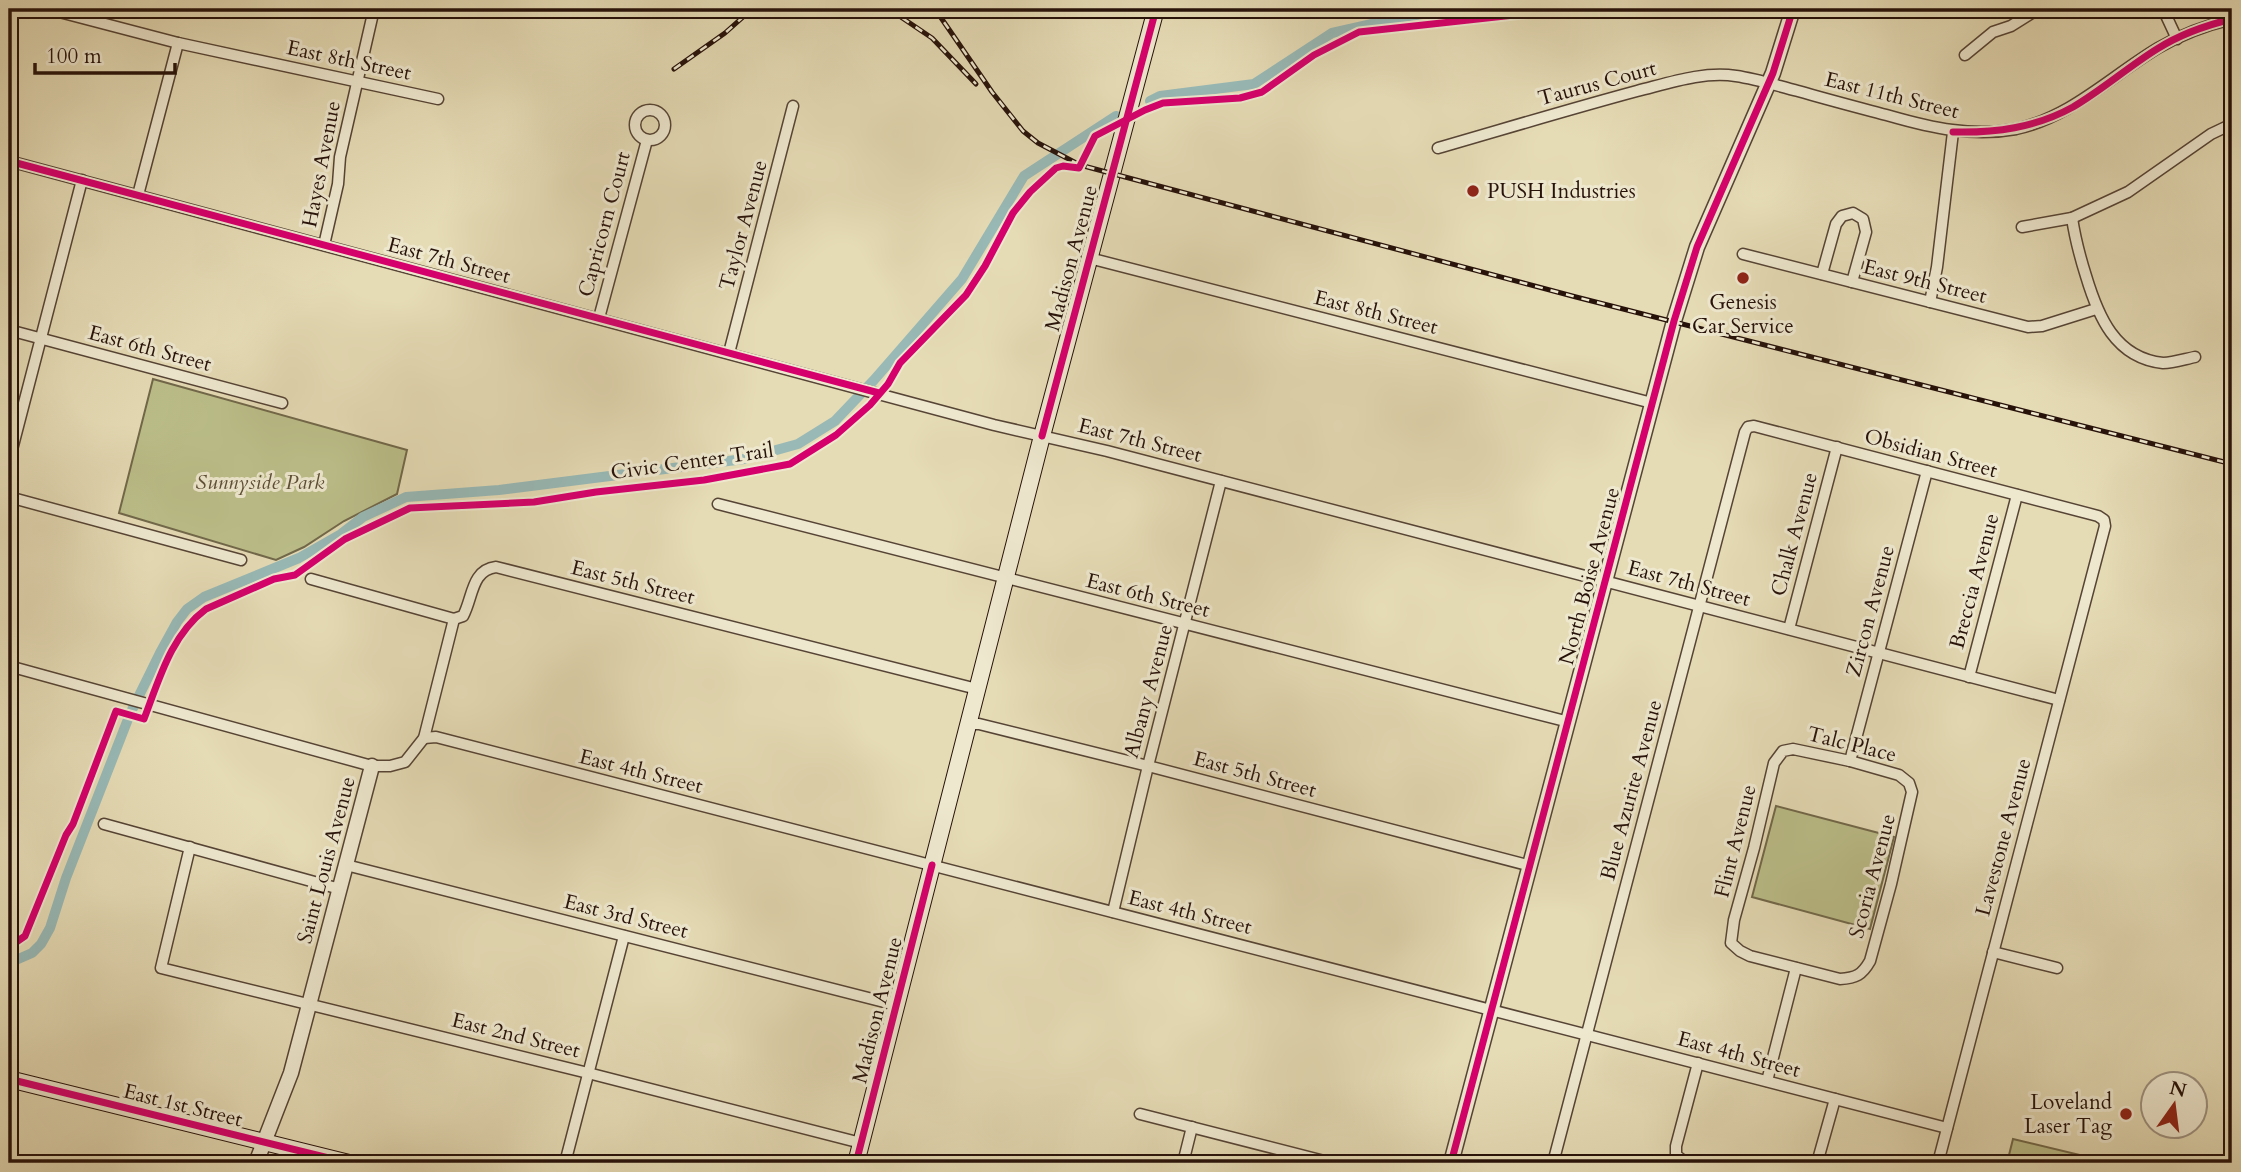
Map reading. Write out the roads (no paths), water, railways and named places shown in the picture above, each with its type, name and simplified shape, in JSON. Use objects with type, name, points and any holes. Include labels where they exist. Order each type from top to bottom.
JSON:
[{"type":"main road","name":"Madison Avenue","points":[[856,1163],[1005,578],[1156,9]]},
{"type":"main road","name":"East 1st Street","points":[[9,1079],[349,1163]]},
{"type":"street","name":"East 8th Street","points":[[48,9],[178,43],[438,99]]},
{"type":"street","name":"Hayes Avenue","points":[[324,245],[338,184],[340,157],[374,9]]},
{"type":"street","name":"North Boise Avenue","points":[[1451,1163],[1687,275],[1768,83],[1793,9]]},
{"type":"street","points":[[1965,55],[1993,32],[2011,26],[2038,9]]},
{"type":"street","points":[[2163,9],[2177,39]]},
{"type":"street","name":"East 11th Street","points":[[1768,83],[1936,129],[1953,132],[1996,131],[2037,122],[2072,107],[2159,48],[2210,25],[2232,19]]},
{"type":"street","points":[[138,195],[178,43]]},
{"type":"street","name":"Taurus Court","points":[[1438,148],[1690,78],[1712,74],[1768,83]]},
{"type":"street","name":"Taylor Avenue","points":[[729,353],[793,106]]},
{"type":"street","points":[[2022,227],[2072,218],[2128,192],[2211,134],[2232,124]]},
{"type":"street","points":[[1930,302],[1937,267],[1953,132]]},
{"type":"street","name":"Capricorn Court","points":[[599,318],[647,140]]},
{"type":"street","name":"East 7th Street","points":[[9,161],[1042,436],[2059,700]]},
{"type":"street","points":[[9,461],[82,180]]},
{"type":"street","points":[[1822,274],[1836,224],[1842,216],[1853,214],[1863,219],[1866,232],[1852,282]]},
{"type":"street","points":[[2072,218],[2076,243],[2096,309],[2110,332],[2128,351],[2141,357],[2165,363],[2195,357]]},
{"type":"street","name":"East 9th Street","points":[[1744,254],[2028,327],[2042,326],[2096,309]]},
{"type":"street","name":"East 8th Street","points":[[1089,258],[1653,403]]},
{"type":"street","name":"East 6th Street","points":[[9,330],[282,403]]},
{"type":"street","name":"Obsidian Street","points":[[1748,427],[1754,426],[1837,447],[2098,516],[2104,520]]},
{"type":"street","name":"Blue Azurite Avenue","points":[[1553,1163],[1748,427]]},
{"type":"street","name":"Chalk Avenue","points":[[1789,629],[1837,447]]},
{"type":"street","name":"Zircon Avenue","points":[[1850,761],[1927,471]]},
{"type":"street","name":"Albany Avenue","points":[[1114,912],[1148,766],[1221,481]]},
{"type":"street","name":"Breccia Avenue","points":[[1969,677],[2017,495]]},
{"type":"street","points":[[9,497],[241,560]]},
{"type":"street","name":"East 6th Street","points":[[718,504],[1569,722]]},
{"type":"street","name":"Lavestone Avenue","points":[[1938,1163],[2105,526],[2104,520]]},
{"type":"street","name":"East 5th Street","points":[[454,619],[463,616],[478,576],[486,569],[496,567],[977,689]]},
{"type":"street","points":[[311,579],[454,619]]},
{"type":"street","name":"Saint Louis Avenue","points":[[256,1163],[291,1073],[372,766],[405,762],[424,738],[454,619]]},
{"type":"street","points":[[9,666],[372,766]]},
{"type":"street","name":"East 5th Street","points":[[968,723],[1148,766],[1531,866]]},
{"type":"street","name":"East 4th Street","points":[[424,738],[436,737],[1947,1128]]},
{"type":"street","name":"Talc Place","points":[[1783,751],[1803,749],[1899,775],[1909,783]]},
{"type":"street","name":"Flint Avenue","points":[[1783,751],[1774,764],[1734,920],[1731,943],[1750,956],[1796,968]]},
{"type":"street","name":"Scoria Avenue","points":[[1796,968],[1840,979],[1858,976],[1870,961],[1912,800],[1909,783]]},
{"type":"street","points":[[104,824],[340,889]]},
{"type":"street","name":"East 2nd Street","points":[[190,847],[161,968],[861,1143]]},
{"type":"street","name":"East 3rd Street","points":[[346,865],[896,1005]]},
{"type":"street","points":[[565,1163],[624,936]]},
{"type":"street","points":[[1993,952],[2057,968]]},
{"type":"street","points":[[1767,1081],[1796,968]]},
{"type":"street","points":[[1686,1163],[1676,1155],[1676,1146],[1698,1063]]},
{"type":"street","points":[[1817,1163],[1835,1099]]},
{"type":"street","points":[[1140,1114],[1331,1163]]},
{"type":"street","points":[[1183,1163],[1192,1127]]},
{"type":"waterway","points":[[1150,101],[1160,96],[1254,84],[1332,33],[1403,17],[1455,9]]},
{"type":"waterway","points":[[9,963],[32,953],[50,928],[66,878],[130,714],[160,653],[187,609],[204,597],[299,558],[341,534],[363,517],[406,497],[499,490],[744,459],[798,444],[835,421],[962,279],[1024,176],[1116,116]]},
{"type":"railway","points":[[674,69],[725,33],[752,9]]},
{"type":"railway","points":[[889,9],[932,38],[976,84]]},
{"type":"railway","points":[[935,9],[992,92],[1023,131],[1038,143],[1080,165],[1576,297],[2232,464]]},
{"type":"place","name":"PUSH Industries","points":[[1473,191]]},
{"type":"place","name":"Genesis Car Service","points":[[1743,278]]},
{"type":"place","name":"Loveland Laser Tag","points":[[2126,1114]]},
{"type":"park label","name":"Sunnyside Park","points":[[260,482]]}]
